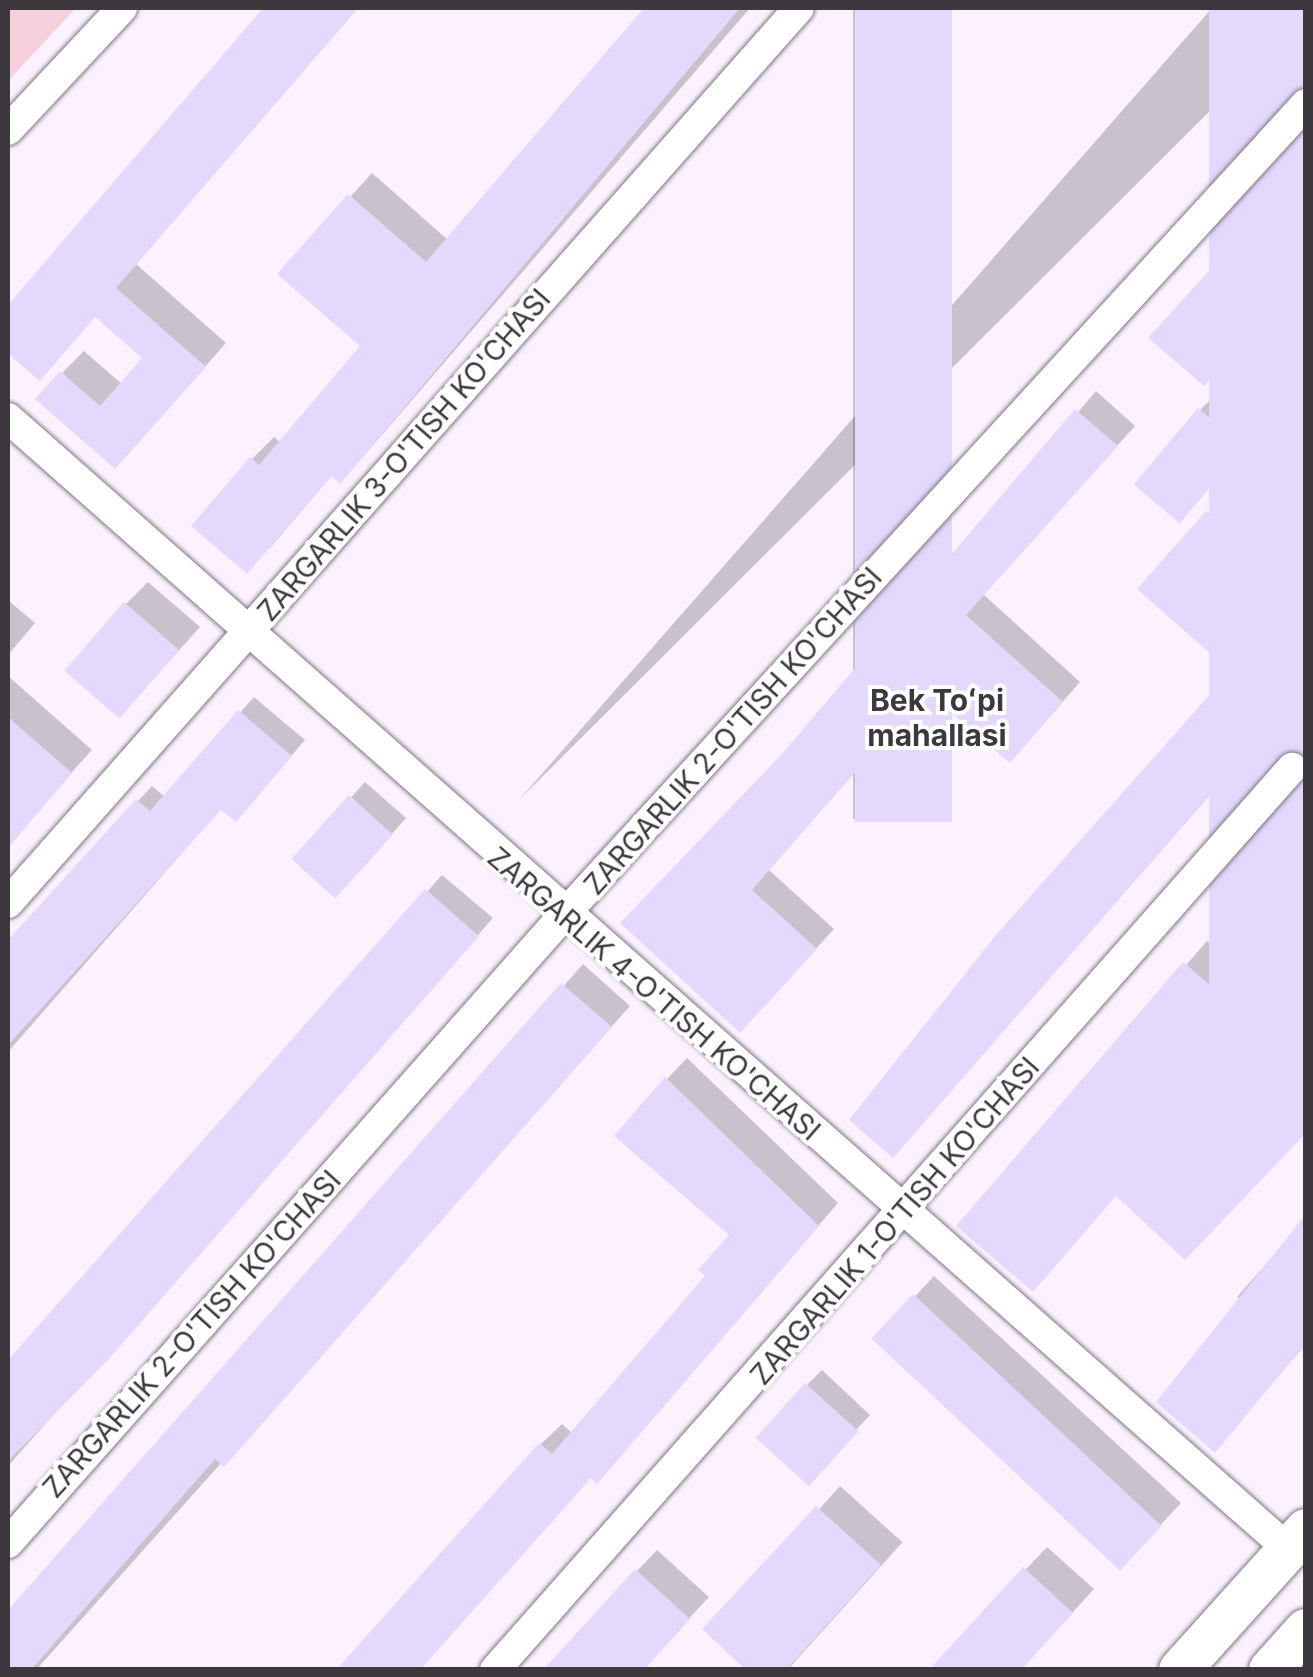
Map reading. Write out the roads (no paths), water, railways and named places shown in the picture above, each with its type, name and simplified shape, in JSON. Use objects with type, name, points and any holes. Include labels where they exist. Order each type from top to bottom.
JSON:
[{"type":"main road","points":[[1180,1670],[1300,1548]]},
{"type":"main road","points":[[1270,1670],[1306,1630]]},
{"type":"street","points":[[8,130],[122,8]]},
{"type":"street","name":"ZARGARLIK 3-O'TISH KO'CHASI","points":[[8,902],[799,8]]},
{"type":"street","name":"ZARGARLIK 2-O'TISH KO'CHASI","points":[[8,1542],[562,916],[1306,104]]},
{"type":"street","name":"ZARGARLIK 4-O'TISH KO'CHASI","points":[[8,418],[562,916],[1300,1548]]},
{"type":"street","name":"ZARGARLIK 1-O'TISH KO'CHASI","points":[[495,1670],[905,1212],[1292,768]]},
{"type":"district","name":"Bek Toʻpi mahallasi","points":[[937,717]]}]
